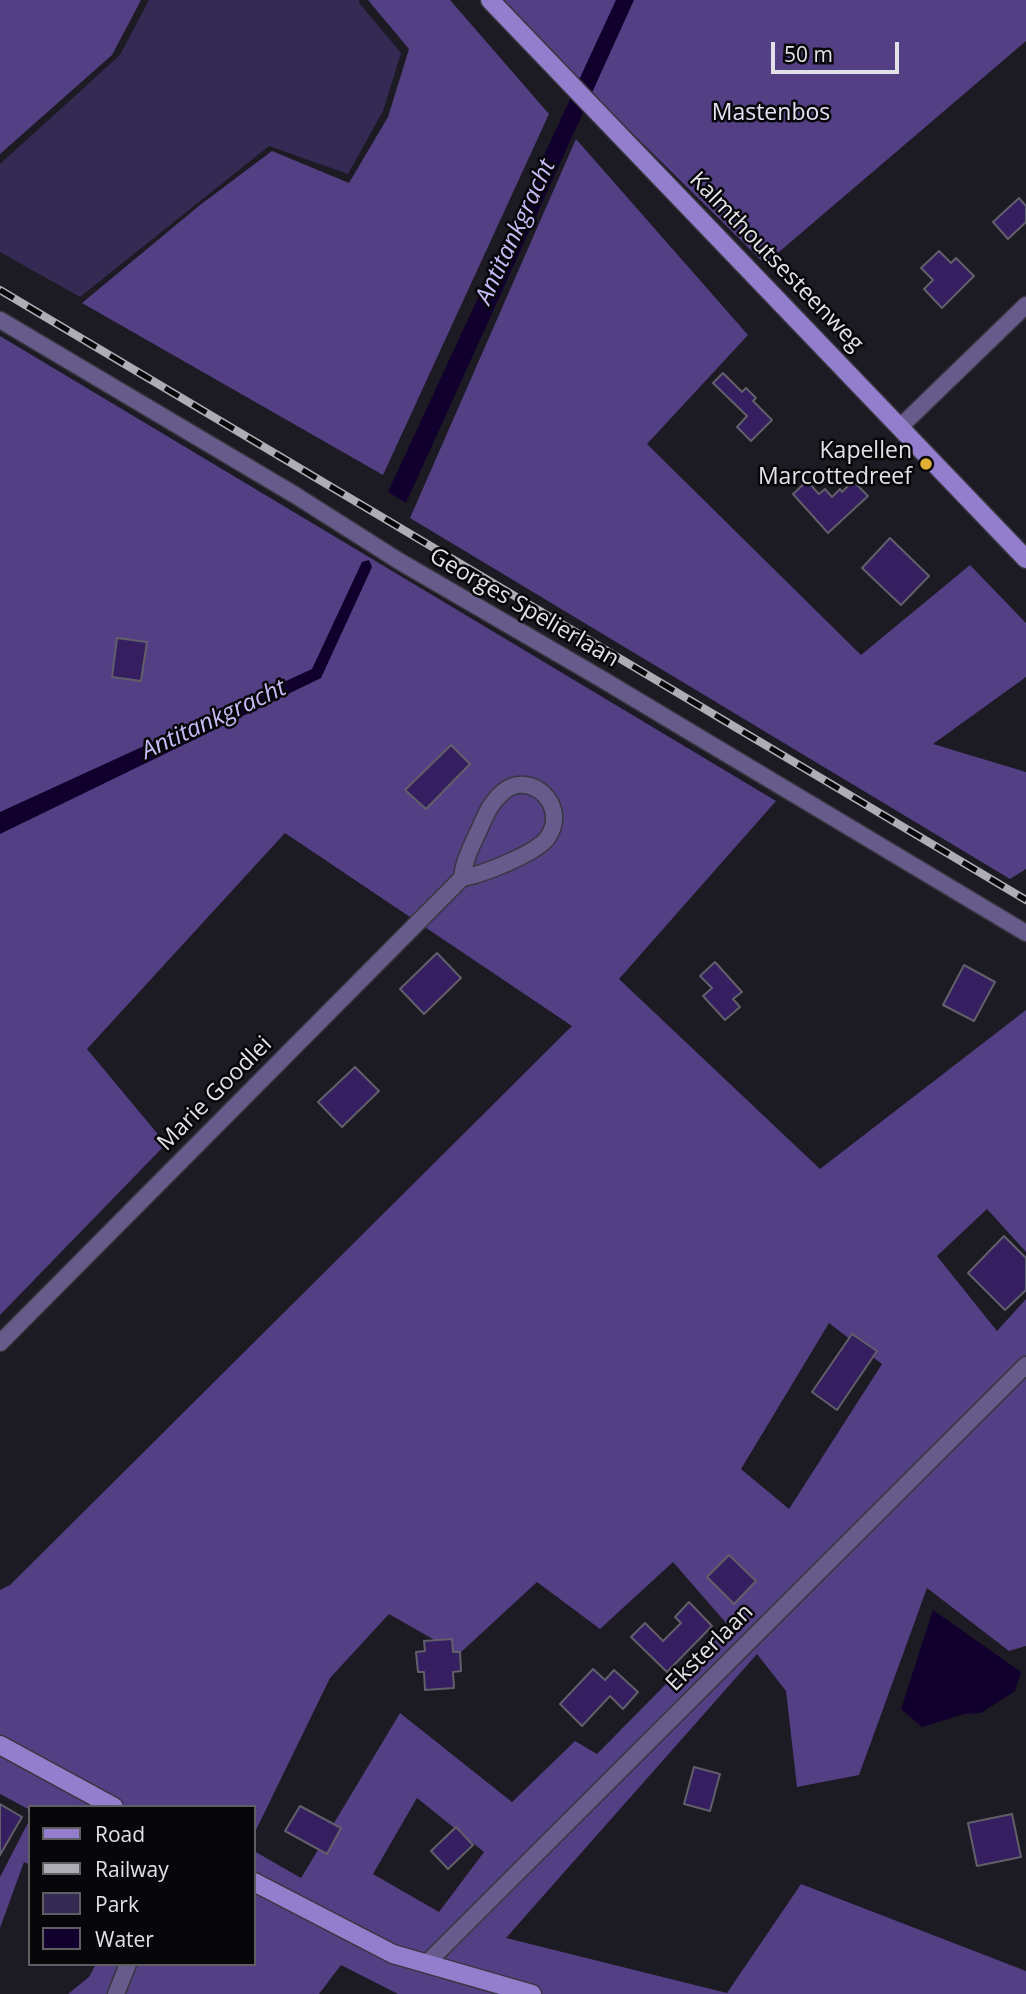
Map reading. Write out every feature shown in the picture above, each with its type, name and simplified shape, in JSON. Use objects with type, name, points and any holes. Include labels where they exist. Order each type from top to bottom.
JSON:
[{"type":"main road","name":"Kalmthoutsesteenweg","points":[[490,0],[1026,559]]},
{"type":"main road","points":[[0,1745],[110,1805]]},
{"type":"main road","points":[[256,1882],[393,1954],[532,1994]]},
{"type":"street","points":[[900,427],[1026,305]]},
{"type":"street","name":"Georges Spelierlaan","points":[[0,320],[295,495],[399,561],[1026,933]]},
{"type":"street","name":"Marie Goodlei","points":[[0,1343],[461,878],[464,863],[492,802],[506,789],[526,785],[539,790],[549,799],[554,811],[553,826],[548,838],[539,846],[481,874],[461,878]]},
{"type":"street","name":"Eksterlaan","points":[[426,1964],[1026,1365]]},
{"type":"street","points":[[116,1994],[127,1966]]},
{"type":"green space","points":[[0,0],[141,0],[112,55],[0,154]]},
{"type":"green space","points":[[149,0],[359,0],[401,53],[383,111],[348,174],[269,146],[80,297],[0,252],[0,164],[120,55]]},
{"type":"green space","points":[[368,0],[450,0],[549,114],[383,475],[82,303],[200,205],[272,151],[349,183],[388,117],[409,49]]},
{"type":"green space","name":"Mastenbos","points":[[501,0],[1026,0],[1026,41],[765,264],[564,66]]},
{"type":"green space","points":[[576,139],[748,335],[647,444],[861,655],[970,565],[1026,623],[1026,677],[933,744],[1026,772],[1026,869],[1010,879],[410,518]]},
{"type":"green space","points":[[0,336],[776,801],[619,979],[820,1169],[1026,1010],[1026,1252],[987,1209],[937,1256],[997,1331],[1026,1299],[1026,1646],[1009,1651],[927,1588],[859,1775],[797,1787],[786,1691],[757,1654],[506,1938],[727,1993],[801,1884],[1026,1971],[1026,1994],[398,1994],[341,1965],[319,1994],[68,1994],[89,1977],[95,1966],[256,1966],[256,1852],[301,1878],[400,1713],[512,1802],[575,1741],[597,1754],[726,1623],[673,1562],[600,1629],[537,1582],[459,1654],[389,1614],[330,1678],[256,1830],[256,1805],[28,1805],[28,1809],[0,1794],[0,1590],[10,1585],[572,1026],[285,833],[87,1049],[166,1144],[0,1315]],"holes":[[[829,1323],[882,1364],[789,1509],[741,1469]],[[417,1798],[484,1852],[439,1912],[373,1874]]]},
{"type":"green space","points":[[28,1823],[28,1864],[24,1862],[0,1928],[0,1877]]},
{"type":"water","name":"Antitankgracht","points":[[616,0],[634,0],[406,503],[388,492]]},
{"type":"water","name":"Antitankgracht","points":[[369,560],[372,567],[321,678],[0,834],[0,812],[312,669],[362,562]]},
{"type":"water","points":[[933,1610],[1021,1672],[1015,1691],[981,1713],[964,1714],[922,1727],[901,1709]]},
{"type":"building","points":[[1019,198],[1026,206],[1026,222],[1008,239],[993,222]]},
{"type":"building","points":[[939,251],[951,263],[956,258],[974,276],[942,308],[924,289],[933,280],[921,268]]},
{"type":"building","points":[[723,373],[742,392],[746,388],[756,398],[753,401],[772,420],[751,441],[737,427],[747,416],[713,383]]},
{"type":"building","points":[[807,481],[819,494],[825,489],[832,497],[853,481],[868,496],[828,533],[793,494]]},
{"type":"building","points":[[890,538],[929,576],[901,605],[862,568]]},
{"type":"building","points":[[117,638],[147,642],[141,681],[112,677]]},
{"type":"building","points":[[451,745],[470,764],[426,809],[405,790]]},
{"type":"building","points":[[437,953],[461,978],[424,1014],[400,989]]},
{"type":"building","points":[[715,962],[742,992],[733,999],[740,1007],[725,1020],[703,996],[712,988],[700,976]]},
{"type":"building","points":[[964,965],[995,982],[974,1021],[943,1005]]},
{"type":"building","points":[[355,1067],[379,1091],[342,1127],[318,1102]]},
{"type":"building","points":[[1004,1236],[1026,1258],[1026,1290],[1005,1310],[968,1273]]},
{"type":"building","points":[[852,1334],[877,1351],[837,1410],[812,1392]]},
{"type":"building","points":[[729,1555],[756,1581],[734,1604],[707,1577]]},
{"type":"building","points":[[689,1602],[712,1626],[667,1672],[631,1637],[645,1623],[663,1641],[681,1623],[675,1617]]},
{"type":"building","points":[[452,1639],[453,1652],[460,1652],[461,1671],[453,1672],[454,1688],[425,1690],[424,1672],[418,1672],[416,1652],[425,1651],[424,1641]]},
{"type":"building","points":[[593,1669],[605,1680],[614,1670],[638,1692],[623,1709],[610,1696],[582,1726],[560,1704]]},
{"type":"building","points":[[694,1767],[720,1774],[710,1811],[684,1804]]},
{"type":"building","points":[[0,1804],[22,1817],[0,1855]]},
{"type":"building","points":[[300,1806],[341,1828],[327,1854],[285,1831]]},
{"type":"building","points":[[1012,1814],[1021,1857],[977,1866],[968,1823]]},
{"type":"building","points":[[456,1827],[473,1845],[448,1869],[431,1851]]},
{"type":"railway","points":[[0,290],[1026,900]]},
{"type":"place","name":"Kapellen Marcottedreef","points":[[926,464]]}]
